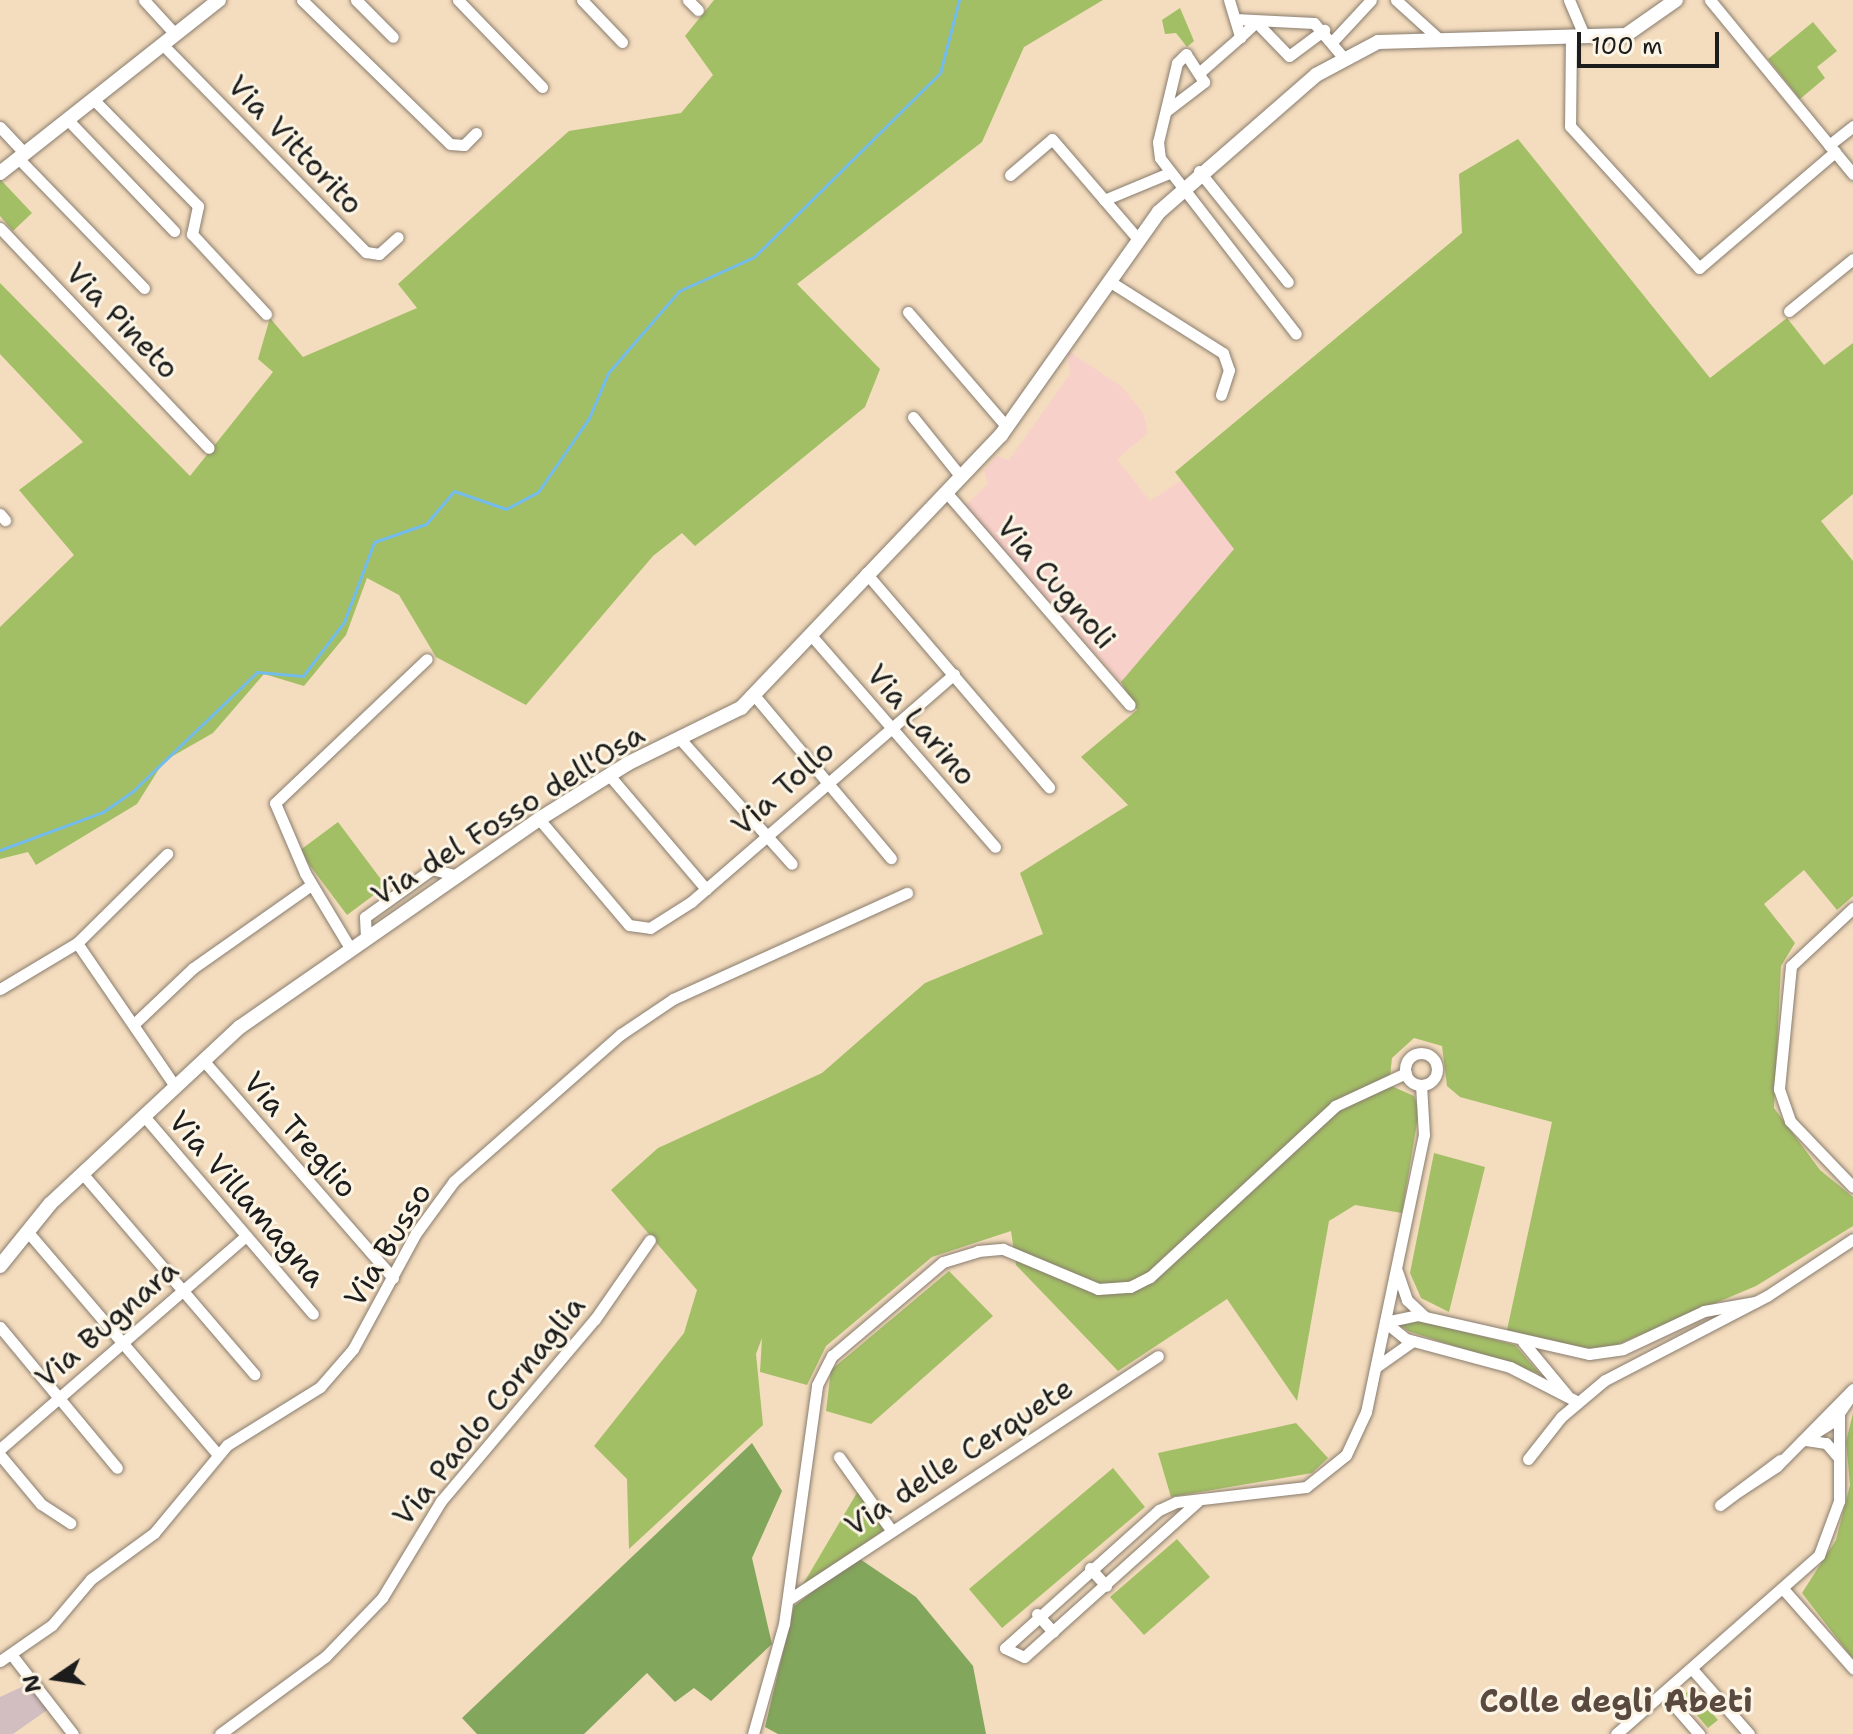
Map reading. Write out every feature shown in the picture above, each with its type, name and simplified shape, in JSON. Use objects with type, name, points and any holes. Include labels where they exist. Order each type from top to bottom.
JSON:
[{"type":"street","points":[[144,0],[175,34]]},
{"type":"street","points":[[0,173],[219,0]]},
{"type":"street","points":[[302,0],[450,144],[464,145],[476,133]]},
{"type":"street","points":[[356,0],[393,37]]},
{"type":"street","points":[[458,0],[542,87]]},
{"type":"street","points":[[582,0],[622,42]]},
{"type":"street","points":[[688,0],[698,10]]},
{"type":"street","points":[[1229,0],[1240,37]]},
{"type":"street","points":[[1332,42],[1371,0]]},
{"type":"street","points":[[1396,0],[1405,4],[1438,38]]},
{"type":"street","points":[[1569,0],[1577,36],[1570,126],[1699,268],[1832,149],[1853,126]]},
{"type":"street","name":"Via del Fosso dell'Osa","points":[[0,1266],[27,1231],[82,1173],[203,1060],[350,948],[454,875],[609,775],[726,720],[754,695],[1007,427],[1138,239],[1179,191],[1199,171],[1342,56],[1372,43],[1635,32],[1676,0]]},
{"type":"street","points":[[1710,0],[1853,174]]},
{"type":"street","points":[[1235,19],[1306,22],[1324,30],[1342,56]]},
{"type":"street","points":[[1256,22],[1289,56],[1324,30]]},
{"type":"street","points":[[1200,72],[1256,22]]},
{"type":"street","name":"Via Vittorito","points":[[163,45],[366,252],[379,254],[398,237]]},
{"type":"street","points":[[1166,111],[1202,86],[1200,72],[1188,55],[1180,58],[1166,111],[1158,147],[1179,191],[1296,334]]},
{"type":"street","points":[[93,99],[198,206],[192,234],[266,314]]},
{"type":"street","points":[[67,119],[174,231]]},
{"type":"street","points":[[0,127],[21,156],[144,288]]},
{"type":"street","points":[[1010,175],[1052,139],[1138,239]]},
{"type":"street","points":[[1199,171],[1288,282]]},
{"type":"street","points":[[1104,200],[1169,173]]},
{"type":"street","name":"Via Pineto","points":[[0,228],[209,448]]},
{"type":"street","points":[[1789,311],[1853,259]]},
{"type":"street","points":[[1109,281],[1223,353],[1229,370],[1221,395]]},
{"type":"street","points":[[908,312],[1007,427]]},
{"type":"street","points":[[913,417],[961,477]]},
{"type":"street","name":"Via Cugnoli","points":[[946,492],[1130,705]]},
{"type":"street","points":[[866,573],[1049,787]]},
{"type":"street","name":"Via Larino","points":[[810,634],[995,847]]},
{"type":"street","points":[[350,948],[311,885],[278,816],[277,798],[427,659]]},
{"type":"street","name":"Via Tollo","points":[[539,819],[639,930],[706,889],[826,779],[954,674]]},
{"type":"street","points":[[754,695],[891,858]]},
{"type":"street","points":[[681,740],[792,864]]},
{"type":"street","points":[[609,775],[706,889]]},
{"type":"street","points":[[0,989],[77,943],[167,854]]},
{"type":"street","points":[[135,1023],[186,974],[311,885]]},
{"type":"street","name":"Via Busso","points":[[5,1657],[58,1621],[83,1588],[154,1533],[218,1455],[320,1387],[351,1353],[393,1278],[454,1181],[638,1020],[907,893]]},
{"type":"street","points":[[1853,908],[1791,966],[1779,1089],[1790,1121],[1853,1187]]},
{"type":"street","points":[[77,943],[135,1023],[175,1086]]},
{"type":"street","points":[[1197,1502],[1024,1657],[1005,1648],[1037,1614],[1159,1510],[1197,1502],[1295,1489],[1324,1476],[1355,1442],[1375,1370],[1424,1135],[1421,1085],[1406,1073],[1414,1055],[1432,1058],[1437,1073],[1421,1085]]},
{"type":"street","name":"Via Treglio","points":[[203,1060],[393,1278]]},
{"type":"street","name":"Via delle Cerquete","points":[[752,1734],[788,1600],[820,1377],[832,1356],[943,1262],[990,1249],[1098,1289],[1130,1287],[1150,1277],[1335,1106],[1406,1073]]},
{"type":"street","name":"Via Villamagna","points":[[144,1116],[313,1314]]},
{"type":"street","points":[[82,1173],[184,1287],[254,1374]]},
{"type":"street","points":[[27,1231],[218,1455]]},
{"type":"street","name":"Via Bugnara","points":[[0,1452],[184,1287],[246,1236]]},
{"type":"street","points":[[1528,1459],[1578,1402],[1621,1371],[1755,1302],[1853,1239]]},
{"type":"street","name":"Via Paolo Cornaglia","points":[[220,1734],[325,1657],[382,1598],[441,1501],[595,1319],[650,1240]]},
{"type":"street","points":[[1396,1267],[1407,1300],[1425,1317]]},
{"type":"street","points":[[1385,1322],[1425,1317],[1523,1342],[1606,1353],[1704,1311],[1755,1302]]},
{"type":"street","points":[[1385,1322],[1414,1341],[1510,1367],[1578,1402]]},
{"type":"street","points":[[0,1327],[117,1468]]},
{"type":"street","points":[[1375,1370],[1391,1351],[1414,1341]]},
{"type":"street","points":[[1523,1342],[1578,1402]]},
{"type":"street","name":"Via delle Cerquete","points":[[788,1600],[1158,1356]]},
{"type":"street","points":[[1798,1443],[1839,1415],[1853,1390]]},
{"type":"street","points":[[1720,1505],[1784,1457],[1853,1390]]},
{"type":"street","points":[[1616,1734],[1785,1591],[1828,1540],[1840,1459],[1839,1415]]},
{"type":"street","points":[[1798,1443],[1821,1440],[1840,1459]]},
{"type":"street","points":[[0,1452],[41,1504],[70,1523]]},
{"type":"street","points":[[839,1457],[891,1530]]},
{"type":"street","points":[[1090,1568],[1106,1586]]},
{"type":"street","points":[[1785,1591],[1853,1668]]},
{"type":"street","points":[[1037,1614],[1053,1632]]},
{"type":"street","points":[[5,1657],[73,1734]]},
{"type":"street","points":[[1693,1670],[1749,1734]]},
{"type":"street","points":[[1665,1695],[1699,1734]]},
{"type":"shaded area","points":[[1067,350],[1122,387],[1143,413],[1148,433],[1117,459],[1150,501],[1182,480],[1234,549],[1121,682],[965,506],[988,484],[984,471],[997,456],[1009,460],[1070,374]]},
{"type":"shaded area","points":[[30,1683],[50,1708],[13,1734],[0,1734],[0,1697]]},
{"type":"green space","points":[[714,0],[1103,0],[1024,47],[982,142],[797,284],[880,369],[865,407],[695,546],[682,533],[653,556],[526,705],[436,657],[399,595],[367,578],[346,635],[304,686],[264,674],[213,733],[164,761],[137,804],[36,865],[28,852],[0,859],[0,627],[74,555],[19,490],[83,442],[0,354],[0,283],[190,476],[273,372],[258,359],[270,318],[303,357],[417,308],[398,284],[569,131],[681,113],[713,75],[685,36]]},
{"type":"green space","points":[[1180,8],[1194,41],[1187,47],[1176,33],[1165,34],[1162,20]]},
{"type":"green space","points":[[1813,22],[1837,51],[1817,67],[1825,78],[1800,99],[1768,59]]},
{"type":"green space","points":[[1518,139],[1710,378],[1787,318],[1824,365],[1853,343],[1853,494],[1821,521],[1853,561],[1853,896],[1837,910],[1804,870],[1764,904],[1795,943],[1781,966],[1774,1108],[1820,1170],[1853,1197],[1853,1226],[1756,1286],[1614,1346],[1583,1349],[1507,1330],[1552,1122],[1460,1097],[1447,1086],[1442,1046],[1414,1038],[1392,1058],[1389,1085],[1414,1096],[1419,1111],[1402,1213],[1355,1205],[1329,1221],[1297,1401],[1227,1299],[1118,1371],[1016,1265],[1011,1231],[932,1257],[826,1346],[807,1385],[760,1372],[762,1338],[756,1354],[763,1425],[629,1549],[627,1479],[594,1446],[684,1333],[697,1290],[611,1190],[658,1148],[822,1073],[925,983],[1043,934],[1020,873],[1128,805],[1081,757],[1137,710],[1121,682],[1234,549],[1175,472],[1462,233],[1459,174]]},
{"type":"green space","points":[[0,179],[32,213],[13,231],[0,216]]},
{"type":"green space","points":[[338,822],[386,886],[347,915],[299,851]]},
{"type":"green space","points":[[1434,1153],[1485,1167],[1449,1312],[1421,1298],[1410,1273]]},
{"type":"green space","points":[[949,1271],[993,1316],[871,1424],[826,1411],[831,1370]]},
{"type":"green space","points":[[1410,1317],[1515,1345],[1540,1374],[1408,1331],[1397,1322]]},
{"type":"green space","points":[[1853,1413],[1853,1659],[1802,1593],[1836,1540],[1850,1485],[1846,1442]]},
{"type":"green space","points":[[1296,1423],[1328,1458],[1312,1473],[1171,1497],[1158,1453]]},
{"type":"green space","points":[[752,1443],[782,1491],[752,1558],[772,1644],[711,1701],[694,1688],[675,1702],[647,1673],[584,1734],[477,1734],[462,1718]]},
{"type":"green space","points":[[1113,1468],[1145,1507],[1002,1628],[969,1589]]},
{"type":"green space","points":[[858,1491],[884,1530],[802,1586]]},
{"type":"green space","points":[[1177,1539],[1210,1577],[1144,1635],[1110,1597]]},
{"type":"green space","points":[[857,1557],[916,1597],[973,1666],[986,1734],[778,1734],[765,1727],[794,1606]]},
{"type":"green space","points":[[1691,1689],[1718,1720],[1708,1728],[1681,1697]]},
{"type":"waterway","points":[[0,850],[103,812],[133,791],[257,672],[303,676],[344,622],[374,542],[426,524],[454,491],[506,509],[538,492],[589,418],[608,373],[679,291],[754,257],[940,73],[959,0]]},
{"type":"district","name":"Colle degli Abeti","points":[[1616,1701]]}]
